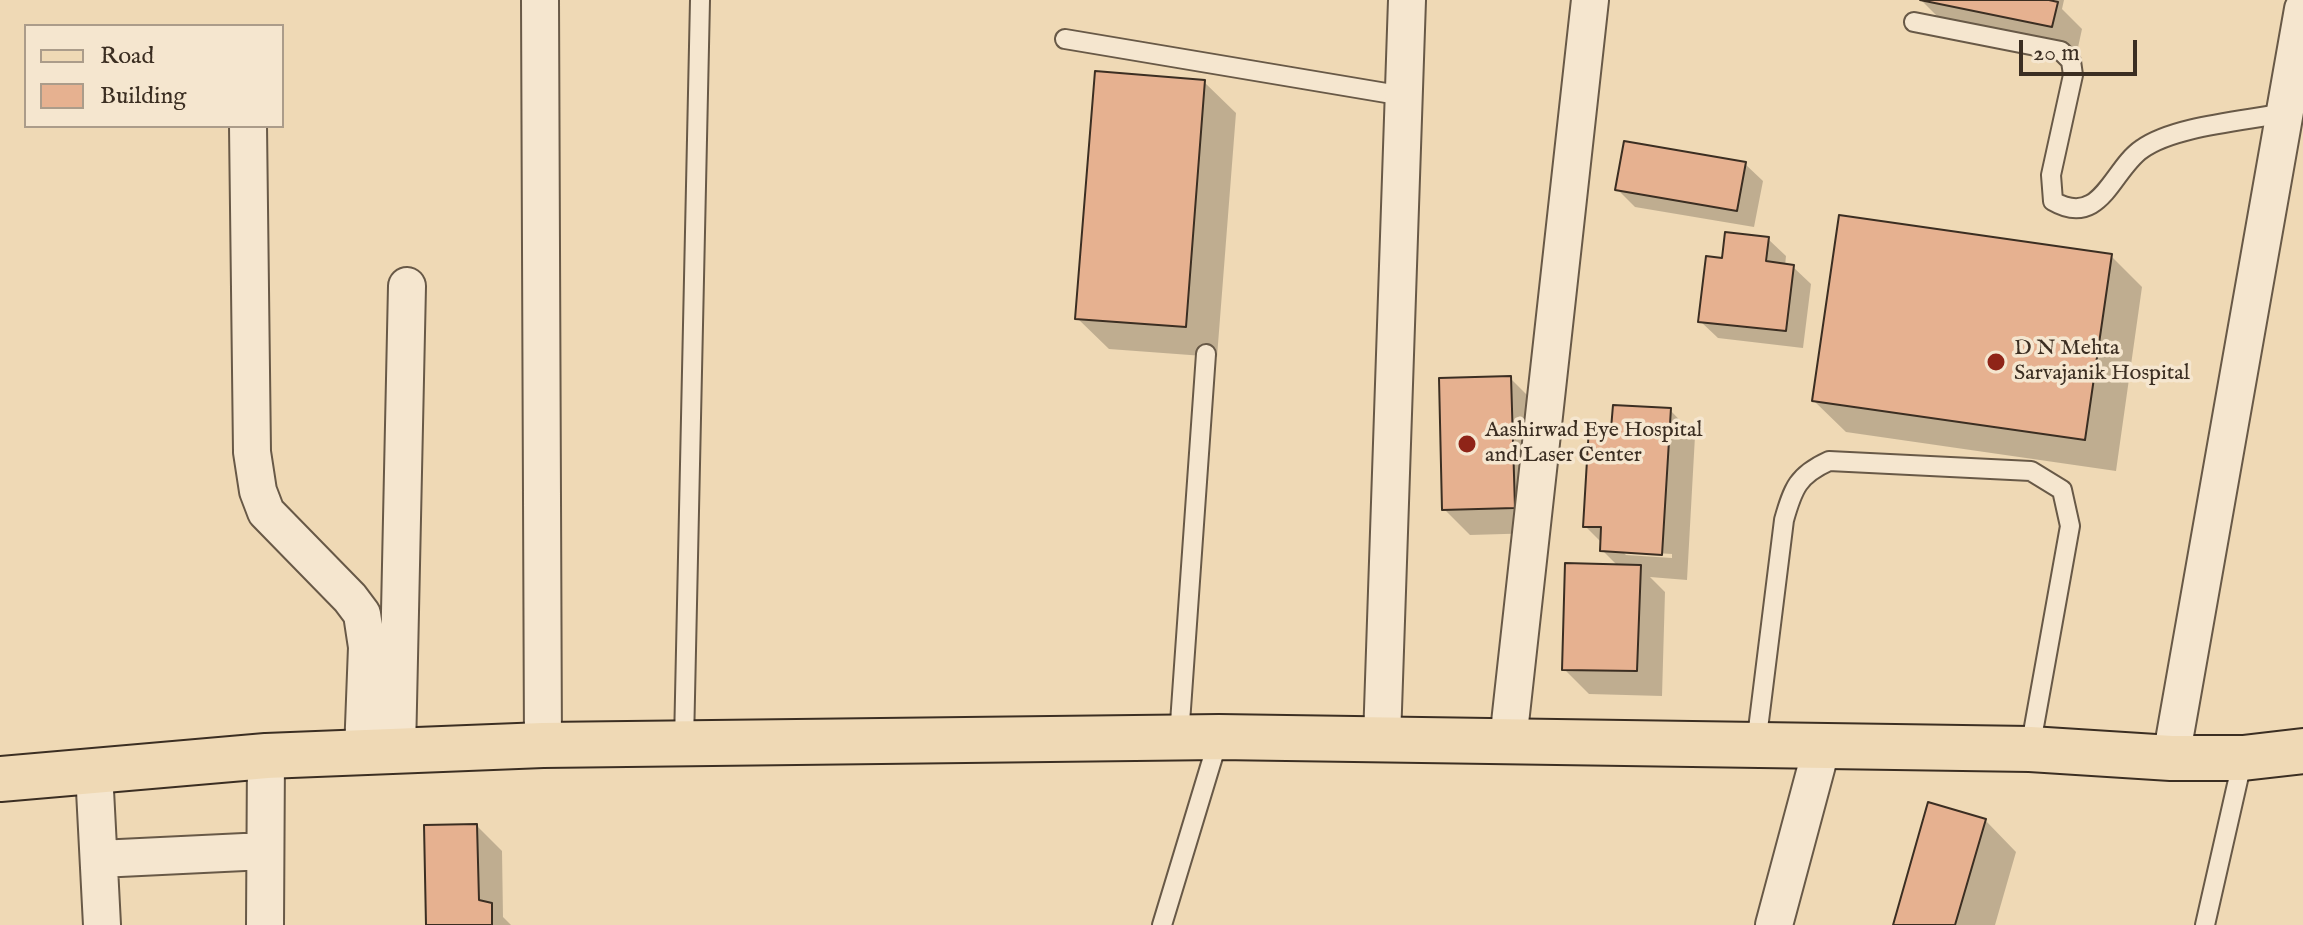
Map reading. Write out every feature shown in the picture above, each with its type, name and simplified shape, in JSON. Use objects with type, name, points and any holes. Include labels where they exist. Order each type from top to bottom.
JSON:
[{"type":"main road","points":[[0,779],[266,756],[543,745],[1199,737],[2030,749],[2171,758],[2299,754]]},
{"type":"street","points":[[540,0],[543,745]]},
{"type":"street","points":[[1382,739],[1407,0]]},
{"type":"street","points":[[1508,741],[1590,0]]},
{"type":"street","points":[[2171,758],[2303,9]]},
{"type":"street","points":[[248,128],[252,452],[258,491],[266,512],[362,614],[380,752]]},
{"type":"street","points":[[380,752],[407,286]]},
{"type":"street","points":[[1774,925],[1822,746]]},
{"type":"street","points":[[265,925],[266,756]]},
{"type":"street","points":[[94,771],[102,925]]},
{"type":"street","points":[[99,859],[265,851]]},
{"type":"lane","points":[[684,743],[700,0]]},
{"type":"lane","points":[[1914,22],[2061,51],[2071,61],[2073,75],[2051,175],[2053,201],[2065,208],[2085,208],[2107,191],[2139,150],[2165,136],[2284,113]]},
{"type":"lane","points":[[1065,39],[1404,96]]},
{"type":"lane","points":[[1162,925],[1199,737],[1206,354]]},
{"type":"lane","points":[[1756,745],[1784,520],[1792,491],[1808,470],[1829,461],[2031,471],[2062,490],[2070,526],[2030,749]]},
{"type":"lane","points":[[2205,925],[2243,758]]},
{"type":"building","points":[[1920,0],[2049,0],[2058,2],[2052,27]]},
{"type":"building","points":[[1095,71],[1205,80],[1186,327],[1075,319]]},
{"type":"building","points":[[1624,141],[1746,162],[1737,211],[1615,190]]},
{"type":"building","points":[[1839,215],[2112,254],[2085,440],[1812,401]]},
{"type":"building","points":[[1725,232],[1769,237],[1766,261],[1794,265],[1786,331],[1698,322],[1706,256],[1722,258]]},
{"type":"building","points":[[1511,376],[1515,508],[1442,510],[1439,378]]},
{"type":"building","points":[[1613,405],[1671,408],[1662,555],[1600,551],[1601,527],[1583,527],[1589,427],[1611,429]]},
{"type":"building","points":[[1565,563],[1641,565],[1637,671],[1562,670]]},
{"type":"building","points":[[1928,802],[1986,819],[1955,925],[1893,925]]},
{"type":"building","points":[[477,824],[479,900],[492,903],[492,925],[426,925],[424,825]]},
{"type":"place","name":"D N Mehta Sarvajanik Hospital","points":[[1996,362]]},
{"type":"place","name":"Aashirwad Eye Hospital and Laser Center","points":[[1467,444]]}]
